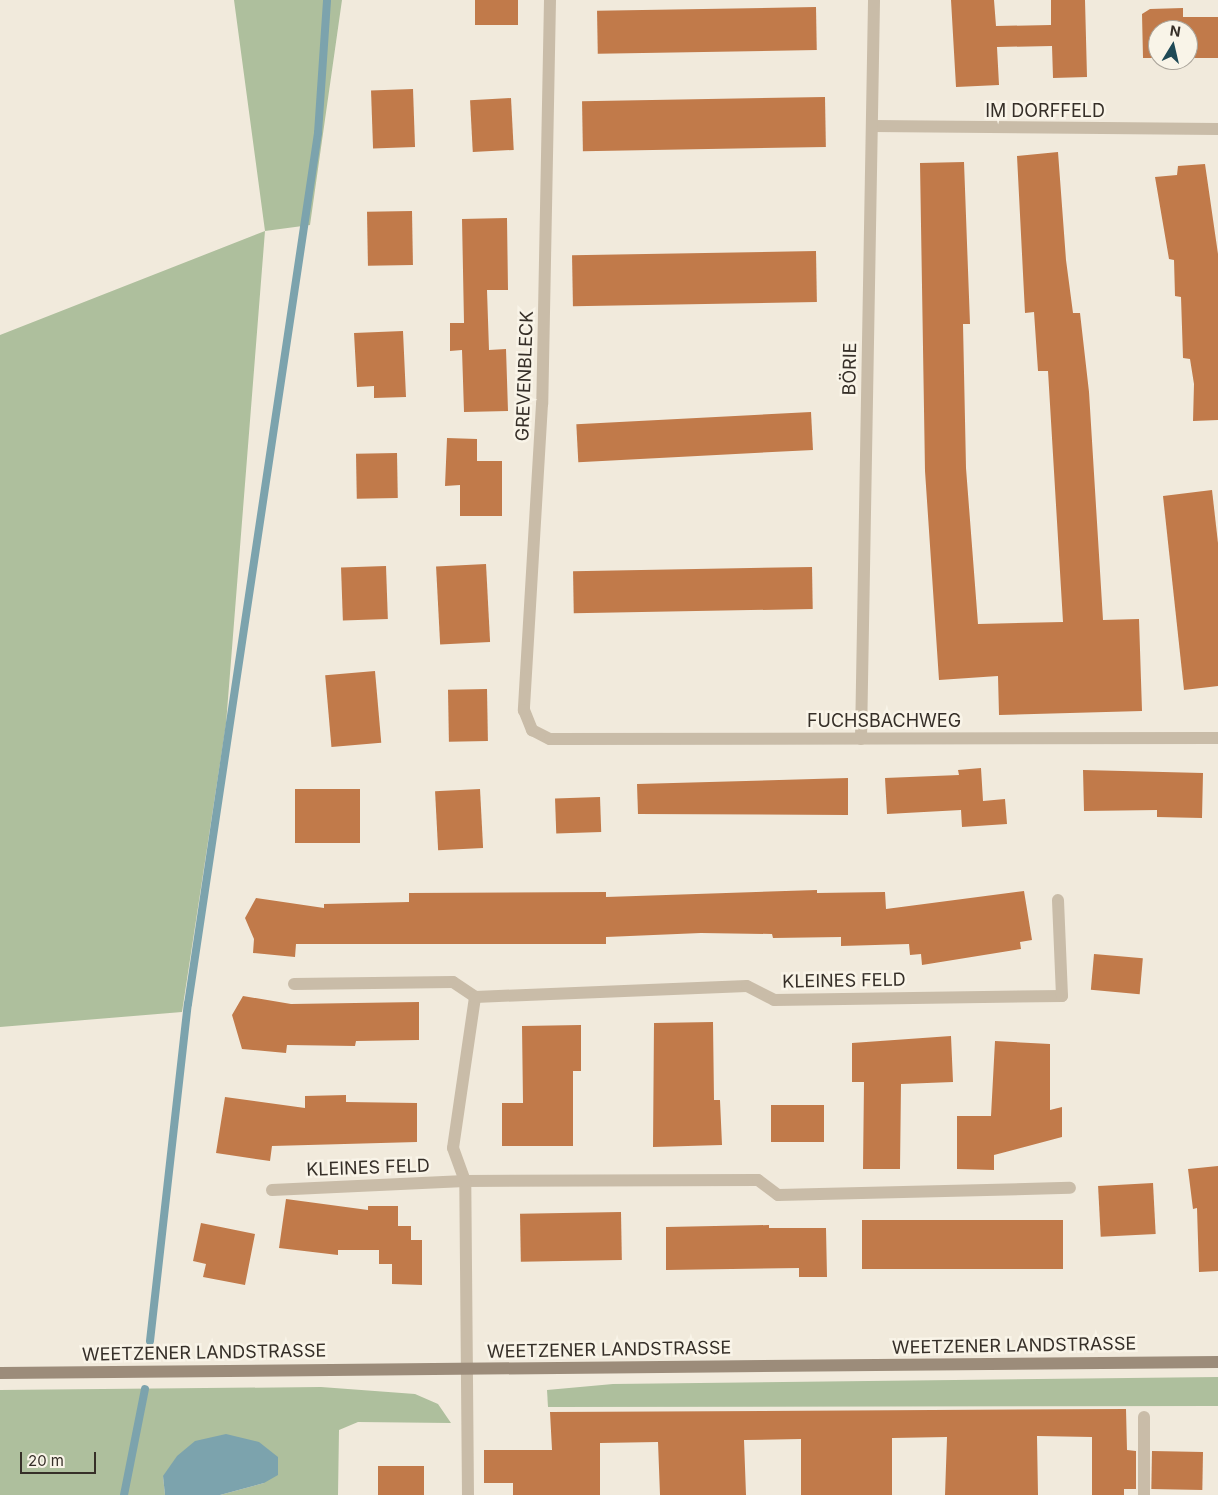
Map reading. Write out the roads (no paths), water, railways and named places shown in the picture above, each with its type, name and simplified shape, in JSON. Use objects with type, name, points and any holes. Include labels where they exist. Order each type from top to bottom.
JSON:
[{"type":"main road","name":"WEETZENER LANDSTRASSE","points":[[0,1373],[1218,1362]]},
{"type":"street","name":"GREVENBLECK","points":[[550,0],[542,404],[524,710],[532,730],[550,739]]},
{"type":"street","name":"BÖRIE","points":[[862,739],[874,0]]},
{"type":"street","name":"IM DORFFELD","points":[[872,126],[1218,129]]},
{"type":"street","name":"FUCHSBACHWEG","points":[[550,739],[1218,738]]},
{"type":"street","name":"KLEINES FELD","points":[[468,1495],[469,1369],[465,1181],[453,1148],[475,997],[747,986],[774,1000],[1062,996],[1058,900]]},
{"type":"street","points":[[294,984],[453,982],[475,997]]},
{"type":"street","name":"KLEINES FELD","points":[[272,1190],[465,1181],[758,1180],[778,1194],[1070,1188]]},
{"type":"street","points":[[1144,1417],[1144,1495]]},
{"type":"water","points":[[226,1434],[259,1442],[278,1457],[278,1475],[264,1483],[220,1495],[165,1495],[163,1476],[177,1456],[195,1441]]},
{"type":"waterway","points":[[150,1341],[188,1004],[318,133],[327,0]]},
{"type":"waterway","points":[[124,1495],[145,1389]]}]
